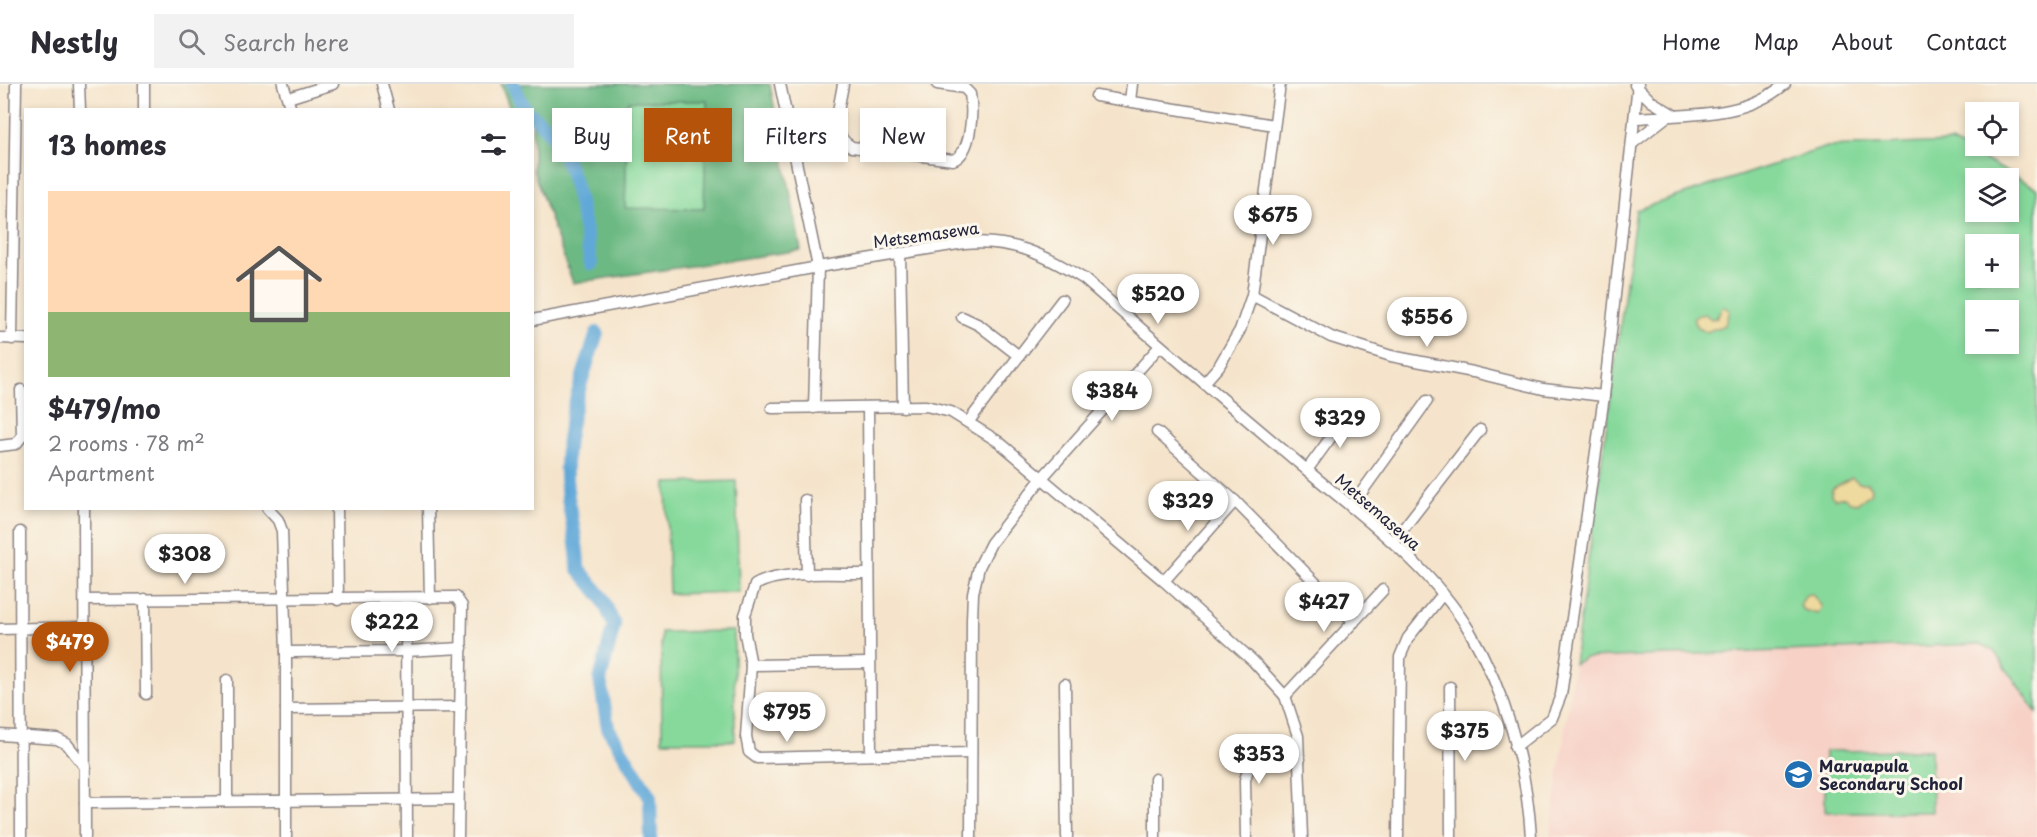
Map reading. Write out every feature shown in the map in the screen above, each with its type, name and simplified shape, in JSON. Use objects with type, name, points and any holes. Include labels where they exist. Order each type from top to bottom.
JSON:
[{"type":"street","points":[[12,339],[16,84]]},
{"type":"street","points":[[79,84],[80,108]]},
{"type":"street","points":[[144,84],[144,108]]},
{"type":"street","points":[[283,84],[290,108]]},
{"type":"street","points":[[288,98],[333,84]]},
{"type":"street","points":[[382,84],[388,108]]},
{"type":"street","points":[[780,84],[818,267],[814,408]]},
{"type":"street","points":[[843,84],[837,129],[845,144],[852,147],[953,160],[962,155],[966,146],[970,94],[964,87],[937,84]]},
{"type":"street","points":[[1130,101],[1132,84]]},
{"type":"street","points":[[1204,383],[1220,366],[1240,330],[1252,296],[1280,84]]},
{"type":"street","points":[[1636,118],[1742,108],[1771,96],[1785,84]]},
{"type":"street","points":[[1636,85],[1651,101],[1673,115]]},
{"type":"street","points":[[1515,747],[1538,732],[1552,718],[1561,695],[1604,396],[1636,118],[1636,85]]},
{"type":"street","points":[[1096,96],[1274,125]]},
{"type":"street","points":[[1633,143],[1659,120],[1673,115]]},
{"type":"street","name":"Metsemasewa","points":[[534,320],[564,317],[818,267],[986,240],[1027,248],[1084,279],[1393,542],[1442,595],[1469,630],[1501,700],[1528,789],[1531,837]]},
{"type":"street","points":[[900,253],[903,407]]},
{"type":"street","points":[[1252,296],[1331,337],[1391,356],[1473,372],[1543,390],[1604,396]]},
{"type":"street","points":[[969,421],[1062,300]]},
{"type":"street","points":[[962,317],[979,325],[1019,356]]},
{"type":"street","points":[[0,338],[24,339]]},
{"type":"street","points":[[971,837],[973,602],[979,567],[991,543],[1042,478],[1160,346]]},
{"type":"street","points":[[0,446],[16,444],[22,436],[21,390]]},
{"type":"street","points":[[1351,507],[1427,402]]},
{"type":"street","points":[[772,408],[926,406],[951,412],[969,421],[999,442],[1164,581],[1253,661],[1285,696],[1294,719],[1300,759],[1302,837]]},
{"type":"street","points":[[868,407],[871,755]]},
{"type":"street","points":[[1307,470],[1350,411]]},
{"type":"street","points":[[1393,542],[1480,430]]},
{"type":"street","points":[[1157,432],[1235,501],[1354,622]]},
{"type":"street","points":[[805,500],[807,575]]},
{"type":"street","points":[[1164,581],[1235,501]]},
{"type":"street","points":[[84,510],[85,837]]},
{"type":"street","points":[[269,510],[278,520],[282,531],[286,652],[286,837]]},
{"type":"street","points":[[337,510],[338,600]]},
{"type":"street","points":[[428,510],[430,598]]},
{"type":"street","points":[[20,532],[21,837]]},
{"type":"street","points":[[868,574],[807,575],[765,579],[755,585],[745,615],[745,634],[751,666],[747,747],[752,755],[765,758],[971,753]]},
{"type":"street","points":[[1285,696],[1383,590]]},
{"type":"street","points":[[1398,837],[1400,657],[1408,638],[1442,595]]},
{"type":"street","points":[[85,600],[338,600],[456,597],[460,600],[462,648],[458,837]]},
{"type":"street","points":[[406,598],[407,837]]},
{"type":"street","points":[[145,600],[146,694]]},
{"type":"street","points":[[0,629],[84,627]]},
{"type":"street","points":[[286,652],[462,648]]},
{"type":"street","points":[[751,666],[869,663]]},
{"type":"street","points":[[227,680],[227,801]]},
{"type":"street","points":[[1065,684],[1067,837]]},
{"type":"street","points":[[1450,687],[1451,837]]},
{"type":"street","points":[[286,709],[461,707]]},
{"type":"street","points":[[0,735],[57,739],[67,744],[85,767]]},
{"type":"street","points":[[1246,837],[1245,780],[1251,759],[1259,756],[1300,759]]},
{"type":"street","points":[[1155,779],[1155,837]]},
{"type":"street","points":[[85,803],[459,799]]},
{"type":"shaded area","name":"Maruapula Secondary School","points":[[1981,644],[1994,651],[2037,713],[2037,837],[1550,837],[1574,664],[1585,658]]},
{"type":"green space","points":[[501,84],[770,84],[774,108],[744,108],[744,162],[785,162],[801,250],[573,283],[534,173],[534,108],[510,108]],"holes":[[[628,101],[707,101],[707,108],[732,108],[732,162],[705,162],[704,209],[625,208],[626,162],[552,162],[552,108],[628,108]]]},
{"type":"green space","points":[[628,101],[707,101],[707,108],[644,108],[644,162],[705,162],[704,209],[625,209],[626,162],[632,162],[632,108],[628,108]]},
{"type":"green space","points":[[1951,142],[1965,149],[1965,156],[1977,156],[2000,168],[1965,168],[1965,222],[2019,222],[2019,178],[2037,188],[2037,713],[1994,651],[1981,644],[1585,658],[1574,664],[1636,210],[1827,147]]},
{"type":"green space","points":[[736,481],[739,592],[669,594],[666,483]]},
{"type":"green space","points":[[734,631],[735,741],[662,741],[661,632]]},
{"type":"green space","points":[[1931,750],[1932,812],[1825,812],[1825,751]]},
{"type":"sand","points":[[1723,306],[1730,311],[1725,325],[1706,332],[1698,328],[1693,320],[1695,316],[1705,314],[1711,319],[1716,318]]},
{"type":"sand","points":[[1852,477],[1859,483],[1867,483],[1871,488],[1870,494],[1858,503],[1850,502],[1845,497],[1835,499],[1831,495],[1832,489]]},
{"type":"sand","points":[[1812,594],[1822,607],[1818,614],[1804,610],[1800,606],[1806,595]]},
{"type":"waterway","points":[[513,84],[524,108]]},
{"type":"waterway","points":[[534,117],[547,129],[567,164],[580,204],[591,264]]},
{"type":"waterway","points":[[597,333],[571,422],[566,458],[567,489],[578,568],[602,597],[614,625],[600,680],[608,728],[650,797],[651,837]]},
{"type":"place","name":"Maruapula Secondary School","points":[[1798,775]]}]
